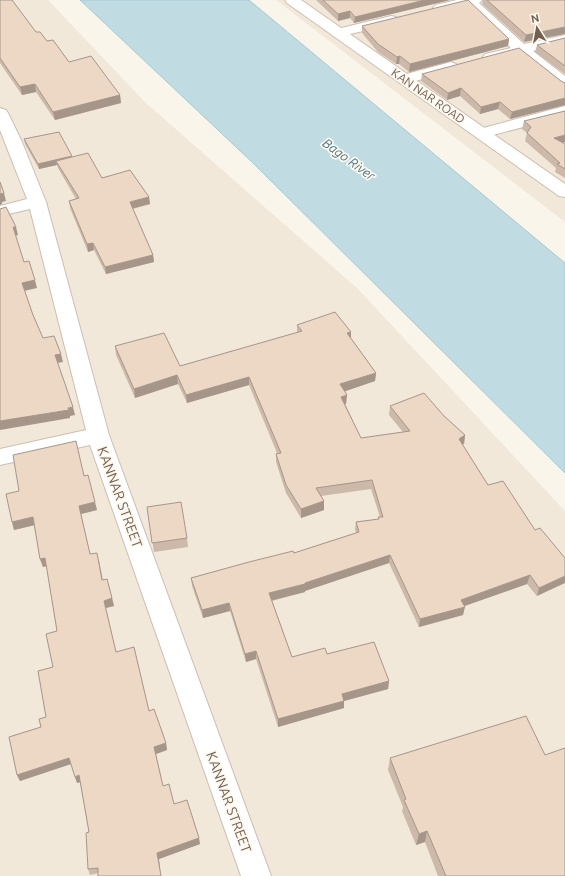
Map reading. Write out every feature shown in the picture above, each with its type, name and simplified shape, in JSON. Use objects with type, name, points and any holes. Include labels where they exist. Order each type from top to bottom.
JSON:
[{"type":"street","name":"KAN NAR ROAD","points":[[292,0],[565,192]]},
{"type":"street","points":[[430,10],[470,0],[521,49],[565,84]]},
{"type":"street","points":[[338,33],[407,16]]},
{"type":"street","points":[[477,60],[565,39]]},
{"type":"street","points":[[404,79],[462,64]]},
{"type":"street","points":[[482,133],[565,111]]},
{"type":"street","name":"KANNAR STREET","points":[[0,113],[14,142],[37,202],[98,435],[256,876]]},
{"type":"street","points":[[0,211],[37,202]]},
{"type":"street","points":[[0,457],[98,435]]},
{"type":"shaded area","points":[[0,0],[48,0],[146,103],[357,288],[565,511],[565,876],[0,876]]},
{"type":"shaded area","points":[[276,0],[565,0],[565,222]]},
{"type":"water","name":"Bago River","points":[[80,0],[249,0],[565,263],[565,473],[253,163]]},
{"type":"building","points":[[0,0],[12,0],[36,32],[40,32],[47,41],[53,40],[69,62],[91,56],[120,95],[53,112],[35,84],[20,87],[0,58]]},
{"type":"building","points":[[323,0],[425,0],[355,17],[350,11],[338,14]]},
{"type":"building","points":[[468,0],[509,39],[410,64],[400,56],[397,57],[378,44],[362,26]]},
{"type":"building","points":[[487,0],[565,0],[565,27],[526,35]]},
{"type":"building","points":[[565,38],[565,66],[537,45]]},
{"type":"building","points":[[519,48],[565,83],[565,98],[512,112],[500,102],[481,107],[461,88],[448,93],[422,74]]},
{"type":"building","points":[[565,111],[565,135],[554,138],[565,144],[565,169],[557,164],[560,163],[527,133],[531,127],[524,121]]},
{"type":"building","points":[[59,132],[72,156],[38,164],[24,139]]},
{"type":"building","points":[[88,153],[102,178],[130,170],[149,197],[130,202],[153,255],[105,267],[93,243],[87,244],[69,201],[79,198],[56,161]]},
{"type":"building","points":[[0,182],[4,193],[0,194]]},
{"type":"building","points":[[6,207],[16,227],[13,227],[24,262],[29,261],[35,280],[22,283],[43,338],[54,336],[61,354],[55,355],[73,407],[68,408],[69,410],[0,421],[0,209]]},
{"type":"building","points":[[335,312],[351,332],[347,333],[376,373],[340,384],[347,395],[341,397],[361,438],[410,431],[390,406],[424,393],[444,416],[465,435],[459,439],[488,485],[503,481],[535,530],[540,528],[565,558],[565,576],[539,588],[530,575],[461,600],[465,607],[420,619],[390,555],[305,584],[269,593],[292,657],[325,648],[327,654],[374,642],[389,681],[342,694],[344,701],[278,719],[256,651],[245,654],[229,603],[202,610],[191,578],[293,551],[294,553],[359,532],[356,522],[379,519],[378,517],[383,517],[372,480],[316,488],[324,501],[301,509],[286,485],[276,454],[281,453],[249,377],[186,395],[177,375],[134,389],[115,346],[164,333],[180,366],[302,331],[297,325]]},
{"type":"building","points":[[76,441],[84,476],[88,475],[95,502],[79,506],[90,554],[97,553],[102,580],[107,579],[112,598],[104,601],[116,652],[134,647],[149,711],[154,709],[166,743],[154,747],[163,786],[169,784],[174,804],[187,800],[199,838],[157,853],[161,876],[98,876],[98,868],[88,869],[86,833],[89,832],[79,775],[75,777],[69,758],[17,775],[9,737],[41,727],[39,719],[46,717],[38,671],[53,667],[46,634],[57,631],[45,558],[40,559],[33,517],[12,522],[6,494],[19,491],[13,455]]},
{"type":"building","points":[[181,502],[187,538],[152,543],[147,507]]},
{"type":"building","points":[[526,716],[545,755],[565,748],[565,876],[446,876],[427,831],[419,834],[404,800],[406,799],[390,758]]}]
